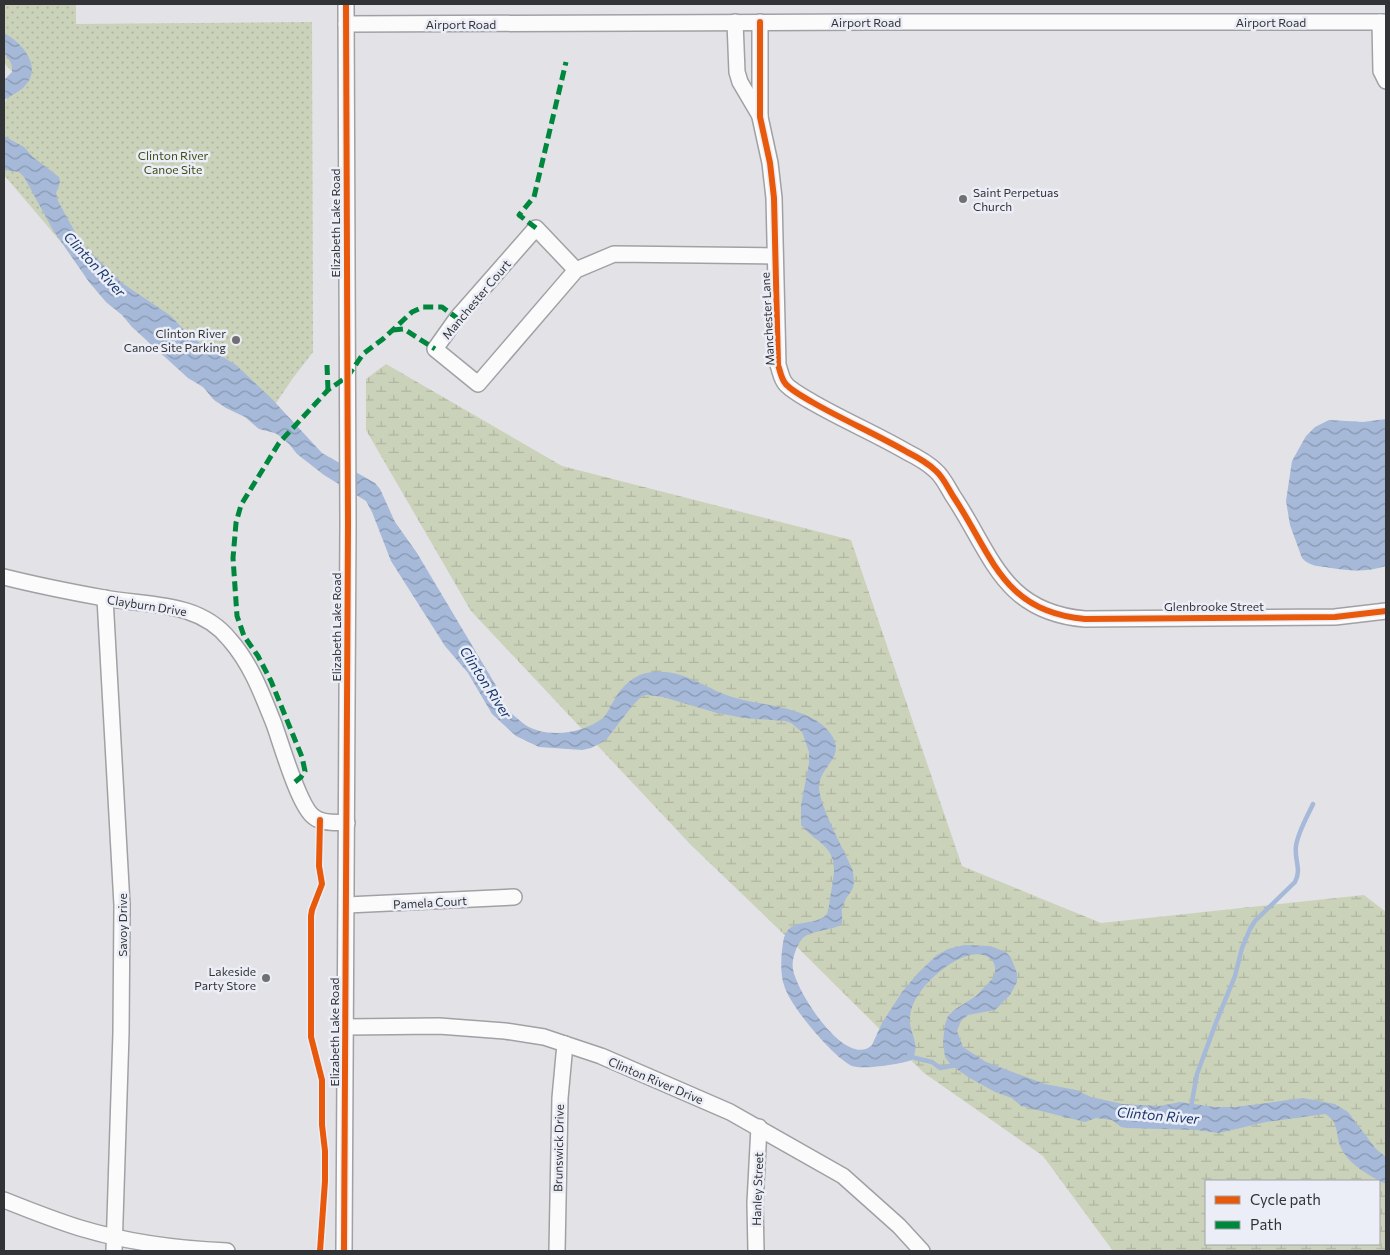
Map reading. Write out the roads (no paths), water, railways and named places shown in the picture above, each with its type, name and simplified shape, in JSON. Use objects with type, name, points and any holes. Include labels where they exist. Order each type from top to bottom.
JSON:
[{"type":"street","name":"Elizabeth Lake Road","points":[[344,1251],[348,494],[346,4]]},
{"type":"street","name":"Manchester Lane","points":[[735,22],[738,77],[760,117]]},
{"type":"street","name":"Manchester Lane","points":[[760,22],[760,117],[770,163],[774,198],[778,365],[785,383],[818,406],[892,443],[936,471],[962,510],[979,542],[1000,574],[1017,593],[1042,610]]},
{"type":"street","name":"Airport Road","points":[[346,24],[1383,22]]},
{"type":"street","points":[[1383,22],[1380,70],[1386,81]]},
{"type":"street","name":"Manchester Court","points":[[576,270],[536,228],[458,318],[435,349],[478,384],[576,270],[614,254],[775,256]]},
{"type":"street","name":"Clayburn Drive","points":[[4,577],[106,598],[188,610],[207,619],[230,639],[253,673],[274,724],[301,800],[314,818],[326,822],[347,822]]},
{"type":"street","name":"Savoy Drive","points":[[106,598],[122,905],[121,1033],[114,1251]]},
{"type":"street","name":"Glenbrooke Street","points":[[1042,610],[1071,618],[1085,619],[1335,617],[1386,611]]},
{"type":"street","name":"Pamela Court","points":[[346,906],[514,897]]},
{"type":"street","name":"Clinton River Drive","points":[[346,1027],[439,1026],[505,1031],[544,1037],[600,1056],[730,1112],[843,1176],[899,1226],[922,1251]]},
{"type":"street","name":"Brunswick Drive","points":[[557,1251],[557,1153],[565,1044]]},
{"type":"street","name":"Hanley Street","points":[[756,1251],[755,1203],[760,1128]]},
{"type":"street","points":[[4,1200],[41,1215],[115,1236],[149,1243],[227,1251]]},
{"type":"water","points":[[4,33],[24,49],[31,64],[32,72],[30,80],[24,87],[4,100],[4,80],[12,72],[12,67],[4,53]]},
{"type":"water","points":[[4,136],[24,147],[33,157],[59,177],[60,183],[56,193],[58,201],[81,243],[122,283],[171,316],[188,334],[200,343],[236,365],[271,398],[322,453],[375,483],[380,489],[395,522],[417,553],[498,689],[504,705],[524,724],[542,732],[553,733],[564,733],[585,728],[603,718],[626,684],[635,677],[646,673],[659,672],[682,675],[724,694],[786,709],[822,724],[835,741],[836,749],[820,780],[820,795],[853,871],[854,884],[842,908],[841,925],[811,933],[804,937],[797,947],[793,969],[796,980],[812,1009],[836,1038],[849,1047],[861,1050],[872,1045],[882,1023],[902,992],[937,955],[948,949],[964,945],[990,946],[1006,952],[1011,958],[1017,973],[1017,982],[1010,995],[995,1010],[968,1015],[961,1021],[957,1031],[963,1047],[986,1062],[1045,1084],[1076,1090],[1091,1097],[1123,1104],[1160,1106],[1180,1102],[1214,1107],[1236,1107],[1303,1098],[1335,1104],[1348,1112],[1376,1149],[1386,1157],[1386,1184],[1367,1174],[1349,1160],[1341,1148],[1333,1121],[1325,1114],[1266,1122],[1219,1133],[1196,1130],[1127,1128],[1121,1127],[1112,1120],[1096,1118],[1085,1122],[1021,1106],[1012,1098],[995,1092],[968,1077],[951,1065],[945,1057],[943,1041],[948,1016],[976,996],[994,977],[995,968],[993,961],[980,954],[961,958],[951,964],[933,977],[918,994],[910,1014],[915,1045],[912,1060],[873,1067],[852,1066],[844,1061],[823,1042],[794,1005],[784,985],[782,975],[782,953],[786,934],[795,925],[815,921],[827,914],[834,872],[828,850],[801,825],[801,805],[809,763],[809,752],[802,732],[791,723],[785,721],[744,718],[717,713],[663,697],[647,695],[642,696],[633,705],[606,740],[591,748],[582,750],[539,747],[516,736],[492,714],[468,673],[445,646],[391,561],[366,501],[324,475],[297,454],[290,445],[275,433],[259,429],[245,417],[214,400],[203,387],[188,378],[132,327],[122,315],[106,302],[89,282],[53,230],[24,177],[19,172],[4,170]]},
{"type":"water","points":[[1386,419],[1386,566],[1366,570],[1352,570],[1308,563],[1302,558],[1290,525],[1286,501],[1292,461],[1306,436],[1315,427],[1329,420],[1363,422]]},
{"type":"waterway","points":[[1191,1107],[1197,1074],[1235,976],[1242,948],[1250,929],[1255,921],[1295,882],[1298,873],[1297,841],[1313,804]]},
{"type":"waterway","name":"Clinton River","points":[[909,1055],[932,1062],[940,1068],[957,1065]]},
{"type":"place","name":"Saint Perpetuas Church","points":[[963,199]]},
{"type":"place","name":"Clinton River Canoe Site Parking","points":[[236,340]]},
{"type":"place","name":"Lakeside Party Store","points":[[266,978]]},
{"type":"park label","name":"Clinton River Canoe Site","points":[[173,162]]}]
